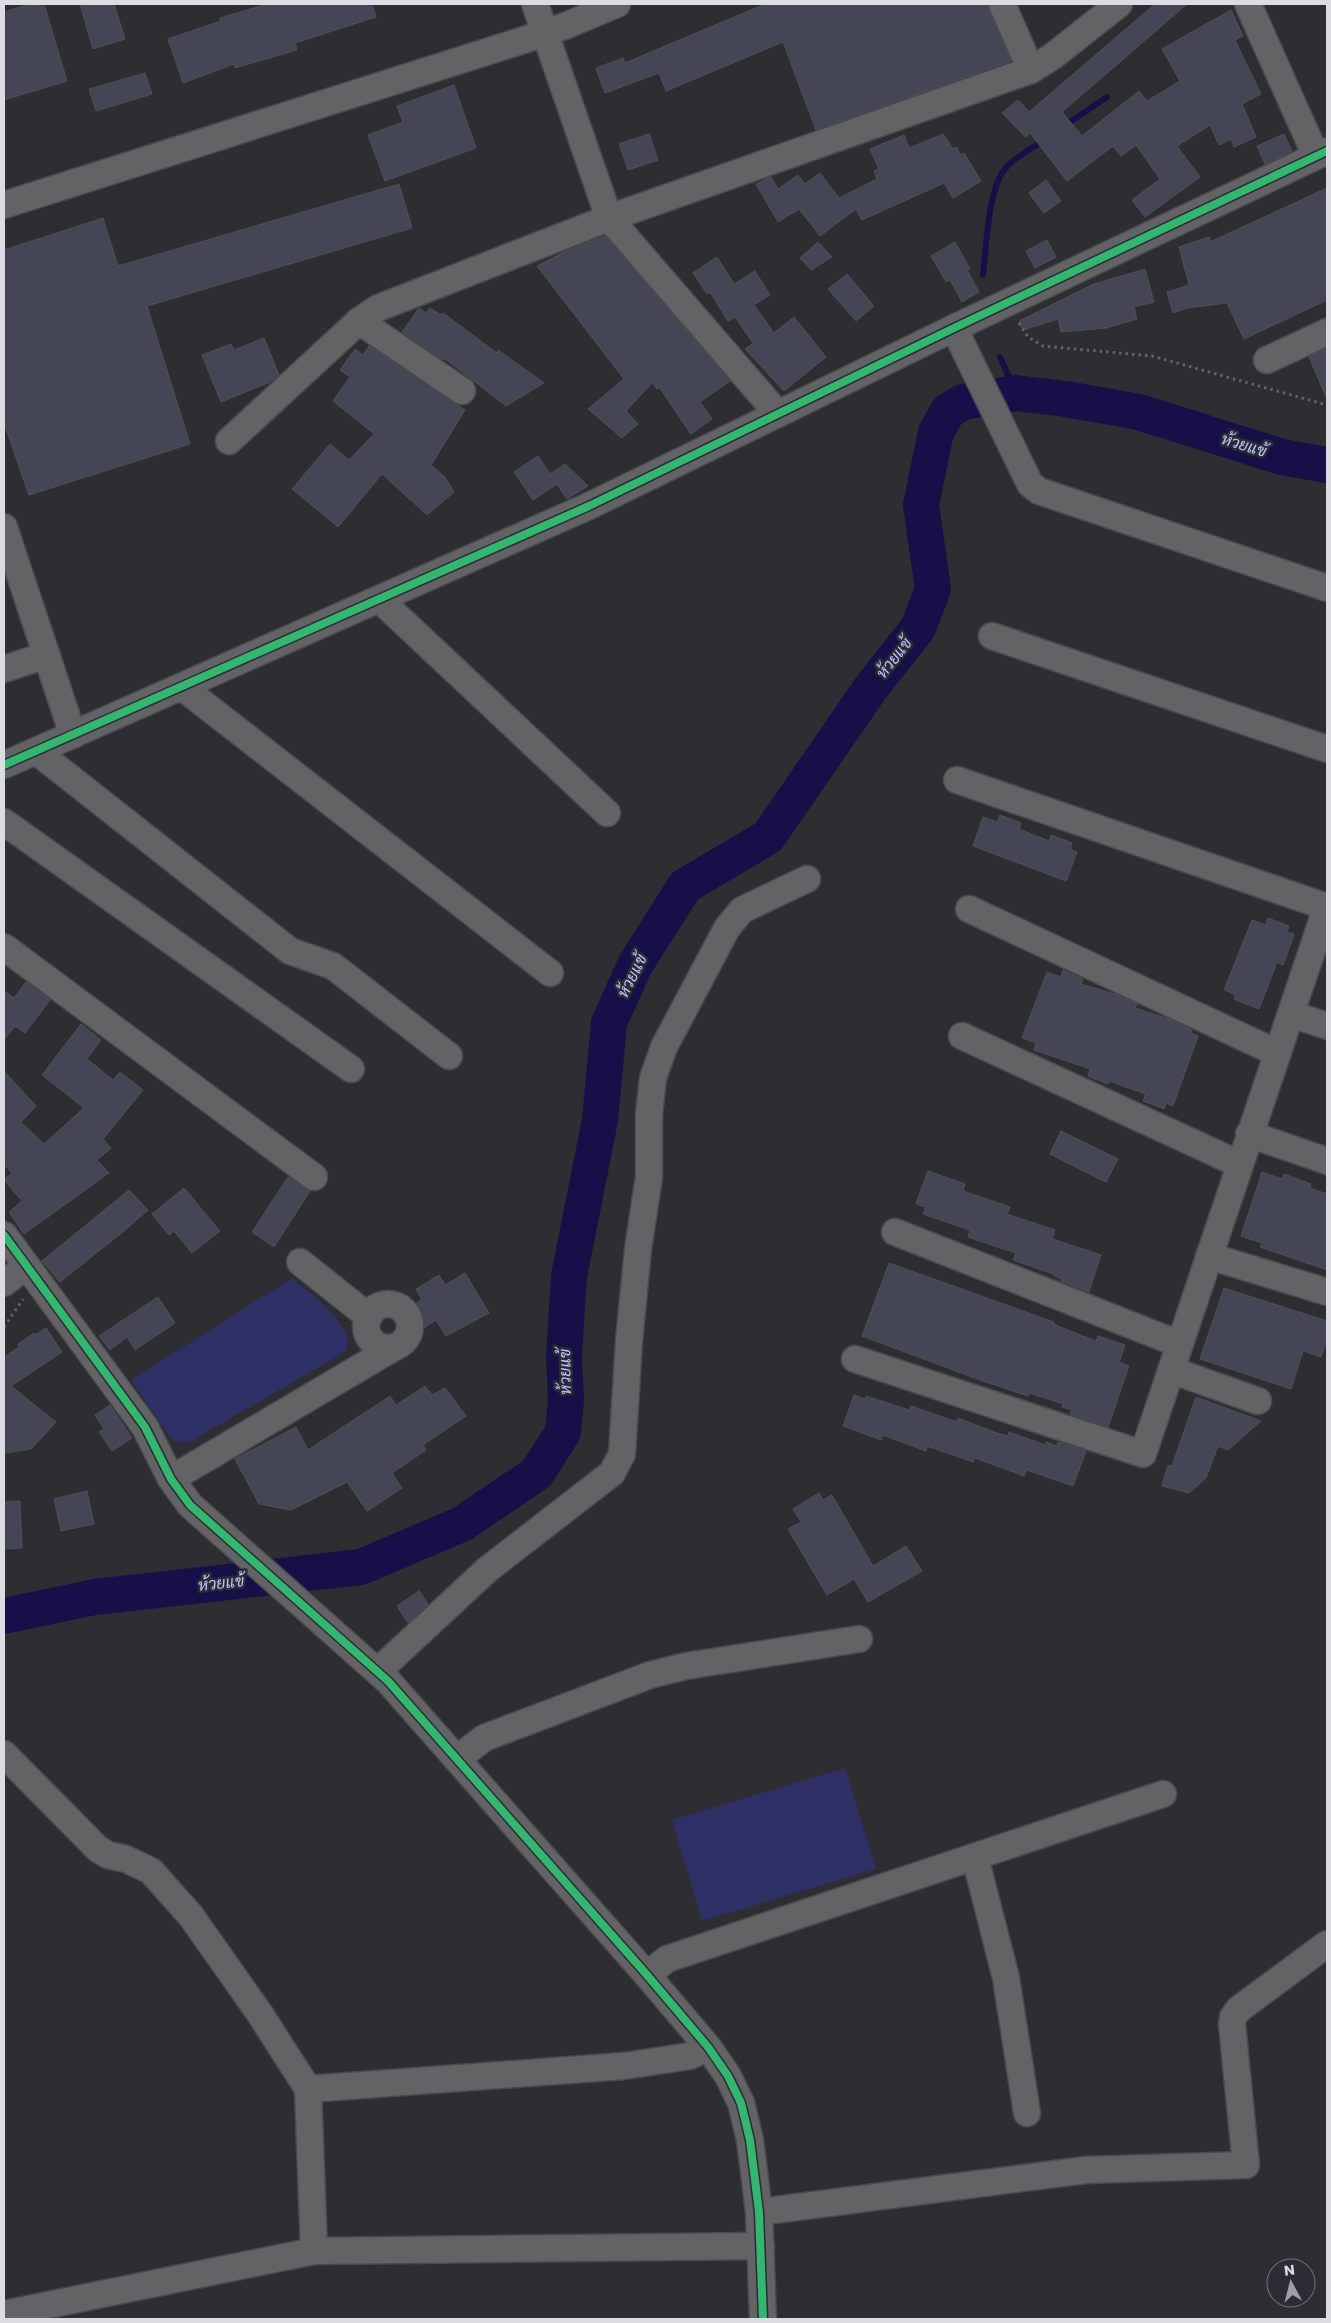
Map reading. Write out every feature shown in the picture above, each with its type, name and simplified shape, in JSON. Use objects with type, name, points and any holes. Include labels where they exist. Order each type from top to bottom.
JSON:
[{"type":"street","points":[[535,4],[609,218],[778,414]]},
{"type":"street","points":[[4,205],[545,33],[617,4]]},
{"type":"street","points":[[229,440],[359,321],[378,308],[609,218],[1031,70],[1053,56],[1119,4]]},
{"type":"street","points":[[4,765],[590,506],[778,414],[959,339],[1005,304],[1322,154],[1248,4]]},
{"type":"street","points":[[1011,6],[1031,70]]},
{"type":"street","points":[[359,321],[462,391]]},
{"type":"street","points":[[1267,360],[1327,332]]},
{"type":"street","points":[[959,339],[1023,471],[1030,484],[1039,491],[1327,588]]},
{"type":"street","points":[[4,527],[10,565],[47,655],[73,735]]},
{"type":"street","points":[[380,600],[607,814]]},
{"type":"street","points":[[992,636],[1327,750]]},
{"type":"street","points":[[4,669],[47,655]]},
{"type":"street","points":[[182,687],[550,973]]},
{"type":"street","points":[[36,751],[290,951],[333,966],[449,1056]]},
{"type":"street","points":[[854,1359],[1143,1454],[1327,906],[957,780]]},
{"type":"street","points":[[4,822],[351,1070]]},
{"type":"street","points":[[378,1671],[488,1568],[612,1473],[622,1454],[629,1341],[638,1249],[649,1177],[649,1114],[653,1078],[664,1047],[727,928],[742,910],[807,879]]},
{"type":"street","points":[[969,909],[1277,1052]]},
{"type":"street","points":[[4,947],[314,1177]]},
{"type":"street","points":[[1291,1014],[1327,1026]]},
{"type":"street","points":[[962,1036],[1239,1164]]},
{"type":"street","points":[[1249,1134],[1327,1161]]},
{"type":"street","points":[[895,1232],[1179,1344]]},
{"type":"street","points":[[4,1235],[146,1427],[171,1478],[190,1505],[378,1671],[647,1975],[708,2047],[728,2076],[741,2103],[750,2140],[759,2212],[763,2319]]},
{"type":"street","points":[[1209,1256],[1327,1292]]},
{"type":"street","points":[[300,1262],[368,1324],[373,1342],[386,1348],[393,1348]]},
{"type":"street","points":[[4,1283],[33,1274]]},
{"type":"street","points":[[171,1478],[400,1345],[409,1333],[410,1326],[405,1312],[399,1308],[384,1305],[372,1311],[363,1358],[358,1368]]},
{"type":"street","points":[[1170,1370],[1258,1401]]},
{"type":"street","points":[[457,1759],[484,1738],[650,1675],[686,1666],[859,1639]]},
{"type":"street","points":[[4,1754],[98,1848],[108,1855],[126,1859],[151,1871],[191,1916],[260,2014],[308,2089],[314,2251]]},
{"type":"street","points":[[647,1975],[667,1959],[1163,1794]]},
{"type":"street","points":[[975,1857],[1006,1978],[1027,2113]]},
{"type":"street","points":[[759,2212],[1086,2170],[1246,2165],[1232,2024],[1233,2017],[1239,2009],[1327,1944]]},
{"type":"street","points":[[308,2089],[624,2066],[690,2056],[708,2047]]},
{"type":"street","points":[[4,2314],[314,2251],[761,2246]]},
{"type":"path","points":[[1005,304],[1028,336],[1043,346],[1152,356],[1327,404]]},
{"type":"path","points":[[4,1327],[26,1294],[33,1274]]},
{"type":"shaded area","points":[[292,1278],[320,1302],[339,1322],[346,1333],[348,1343],[345,1352],[188,1443],[177,1442],[170,1437],[131,1380]]},
{"type":"shaded area","points":[[845,1768],[876,1869],[702,1921],[672,1820]]},
{"type":"building","points":[[30,4],[44,4],[67,81],[4,100],[4,12]]},
{"type":"building","points":[[80,4],[114,4],[125,39],[93,49]]},
{"type":"building","points":[[267,4],[372,4],[376,17],[295,43],[297,50],[235,68],[234,64],[183,83],[168,39],[221,21],[220,18]]},
{"type":"building","points":[[765,4],[987,4],[1011,61],[816,130],[783,42],[666,91],[659,73],[605,93],[596,68],[623,58],[625,63]]},
{"type":"building","points":[[1155,4],[1187,4],[1062,112],[1082,136],[1139,91],[1147,101],[1180,81],[1162,49],[1231,10],[1243,36],[1235,40],[1261,94],[1242,104],[1256,137],[1234,147],[1231,139],[1219,145],[1210,125],[1177,146],[1200,177],[1145,217],[1132,200],[1160,179],[1136,145],[1121,156],[1113,146],[1067,181],[1030,133],[1026,137],[1002,113],[1018,100],[1029,112]]},
{"type":"building","points":[[145,73],[152,94],[96,111],[89,89]]},
{"type":"building","points":[[454,85],[476,148],[385,181],[368,135],[403,122],[397,106]]},
{"type":"building","points":[[649,134],[658,160],[628,170],[619,144]]},
{"type":"building","points":[[943,134],[953,149],[956,147],[961,155],[964,153],[981,181],[953,198],[944,183],[862,220],[856,209],[820,236],[799,209],[778,222],[756,184],[771,177],[778,189],[798,175],[805,184],[820,173],[839,198],[877,179],[874,171],[879,169],[870,149],[904,135],[909,148]]},
{"type":"building","points":[[1284,134],[1292,151],[1265,164],[1257,146]]},
{"type":"building","points":[[1046,180],[1061,201],[1044,213],[1029,193]]},
{"type":"building","points":[[399,184],[412,228],[147,306],[190,444],[29,495],[4,423],[4,250],[103,218],[118,266]]},
{"type":"building","points":[[1327,188],[1327,300],[1244,339],[1227,303],[1187,308],[1173,313],[1167,292],[1189,285],[1179,247],[1209,237],[1210,242]]},
{"type":"building","points":[[605,236],[730,381],[700,402],[712,419],[691,434],[659,387],[657,389],[652,383],[626,411],[638,424],[622,438],[588,409],[624,379],[537,266],[566,251]]},
{"type":"building","points":[[1047,240],[1056,257],[1035,268],[1026,251]]},
{"type":"building","points":[[818,242],[832,257],[811,270],[800,258]]},
{"type":"building","points":[[955,242],[970,269],[967,270],[979,292],[962,302],[950,280],[946,282],[931,256]]},
{"type":"building","points":[[717,257],[734,284],[755,271],[770,295],[754,305],[774,333],[794,317],[826,357],[784,391],[745,349],[753,343],[735,317],[728,321],[710,292],[707,294],[693,273]]},
{"type":"building","points":[[1145,269],[1154,302],[1134,307],[1137,319],[1106,328],[1061,332],[1058,319],[1023,330],[1019,321],[1094,284]]},
{"type":"building","points":[[847,274],[874,306],[856,321],[828,289]]},
{"type":"building","points":[[419,308],[426,313],[430,308],[441,315],[443,313],[497,353],[498,350],[544,383],[506,406],[444,358],[443,360],[402,332]]},
{"type":"building","points":[[264,338],[279,375],[270,382],[221,402],[202,355],[231,344],[234,350]]},
{"type":"building","points":[[369,346],[465,410],[431,465],[445,477],[454,492],[427,515],[382,474],[338,527],[292,489],[330,444],[349,460],[374,434],[333,401],[350,377],[340,370],[355,349],[363,355]]},
{"type":"building","points":[[1327,348],[1327,399],[1309,357]]},
{"type":"building","points":[[538,456],[557,484],[533,500],[514,472]]},
{"type":"building","points":[[565,464],[588,486],[567,499],[550,474]]},
{"type":"building","points":[[1000,815],[1021,823],[1019,829],[1049,841],[1051,835],[1072,843],[1070,849],[1077,852],[1066,881],[973,846],[983,817],[997,822]]},
{"type":"building","points":[[1268,918],[1289,926],[1287,932],[1294,934],[1283,965],[1277,962],[1259,1009],[1234,999],[1236,995],[1224,990],[1252,920],[1266,925]]},
{"type":"building","points":[[1063,970],[1083,979],[1081,984],[1118,995],[1137,1004],[1135,1008],[1172,1020],[1192,1030],[1191,1033],[1198,1036],[1173,1106],[1166,1103],[1164,1109],[1143,1101],[1146,1094],[1109,1081],[1108,1084],[1088,1076],[1090,1069],[1034,1050],[1036,1043],[1022,1038],[1047,972],[1061,977]]},
{"type":"building","points":[[26,982],[50,1000],[25,1033],[15,1026],[4,1040],[4,991],[14,998]]},
{"type":"building","points":[[81,1024],[101,1040],[87,1059],[113,1080],[120,1072],[143,1090],[103,1139],[111,1148],[97,1160],[109,1173],[24,1234],[9,1212],[22,1201],[4,1180],[12,1173],[4,1164],[4,1071],[36,1106],[21,1122],[44,1144],[84,1108],[42,1075]]},
{"type":"building","points":[[1061,1131],[1118,1159],[1106,1182],[1050,1154]]},
{"type":"building","points":[[928,1171],[965,1184],[963,1191],[1010,1207],[1007,1214],[1055,1230],[1052,1239],[1101,1255],[1089,1292],[1061,1281],[1062,1279],[1053,1274],[1013,1260],[1016,1253],[968,1237],[970,1230],[923,1214],[926,1207],[916,1204]]},
{"type":"building","points":[[1262,1172],[1282,1179],[1284,1174],[1311,1184],[1310,1188],[1327,1194],[1327,1270],[1260,1247],[1262,1243],[1241,1236]]},
{"type":"building","points":[[288,1177],[310,1191],[274,1247],[252,1232]]},
{"type":"building","points":[[184,1188],[220,1231],[192,1253],[174,1231],[169,1235],[152,1214]]},
{"type":"building","points":[[129,1190],[148,1210],[60,1282],[42,1261]]},
{"type":"building","points":[[889,1263],[1054,1322],[1053,1324],[1096,1341],[1098,1336],[1125,1345],[1119,1362],[1129,1366],[1108,1427],[1070,1414],[1072,1410],[1062,1407],[1063,1404],[1030,1393],[1028,1396],[980,1380],[862,1336]]},
{"type":"building","points":[[465,1273],[489,1313],[446,1336],[436,1320],[424,1328],[411,1306],[422,1300],[416,1289],[439,1275],[445,1285]]},
{"type":"building","points":[[1224,1288],[1327,1321],[1327,1339],[1321,1357],[1303,1351],[1291,1389],[1200,1359]]},
{"type":"building","points":[[158,1297],[175,1323],[135,1350],[127,1337],[110,1350],[99,1336]]},
{"type":"building","points":[[46,1328],[62,1352],[11,1386],[56,1422],[31,1449],[4,1453],[4,1357],[19,1347],[18,1344],[34,1333],[35,1335]]},
{"type":"building","points":[[425,1386],[432,1395],[445,1388],[466,1416],[423,1445],[426,1450],[392,1473],[402,1488],[367,1511],[347,1482],[291,1510],[259,1504],[235,1459],[296,1427],[308,1450],[390,1396],[396,1405]]},
{"type":"building","points":[[854,1395],[865,1399],[866,1396],[909,1410],[911,1406],[957,1422],[958,1418],[997,1433],[1008,1436],[1009,1432],[1045,1445],[1046,1442],[1057,1446],[1058,1442],[1086,1451],[1073,1486],[1027,1470],[1024,1476],[975,1458],[973,1462],[927,1446],[926,1451],[883,1435],[881,1440],[843,1426]]},
{"type":"building","points":[[1196,1397],[1261,1421],[1228,1450],[1218,1446],[1206,1478],[1189,1493],[1162,1486],[1168,1465],[1172,1466]]},
{"type":"building","points":[[110,1405],[132,1438],[112,1451],[99,1432],[104,1429],[95,1415]]},
{"type":"building","points":[[87,1491],[94,1524],[61,1531],[54,1499]]},
{"type":"building","points":[[819,1493],[823,1500],[832,1495],[873,1566],[906,1546],[922,1571],[868,1602],[854,1579],[827,1595],[788,1529],[801,1522],[793,1509]]},
{"type":"building","points":[[20,1501],[22,1548],[4,1549],[4,1502]]},
{"type":"building","points":[[419,1591],[428,1604],[408,1623],[397,1606]]},
{"type":"waterway","points":[[1064,126],[1107,97]]},
{"type":"waterway","points":[[983,275],[991,206],[999,179],[1012,162],[1044,140]]},
{"type":"waterway","points":[[1000,357],[1016,393]]},
{"type":"waterway","name":"ห้วยแข้","points":[[4,1616],[95,1597],[361,1567],[462,1524],[537,1473],[563,1432],[566,1400],[564,1356],[569,1276],[600,1120],[609,1023],[635,965],[685,886],[768,837],[870,689],[918,628],[933,589],[921,505],[936,432],[948,411],[963,402],[1016,393],[1066,399],[1139,412],[1282,457],[1327,465]]},
{"type":"cycle path","points":[[4,765],[589,506],[954,328],[1327,151]]},
{"type":"cycle path","points":[[4,1235],[145,1427],[171,1479],[190,1505],[388,1681],[708,2047],[728,2076],[741,2103],[750,2140],[759,2212],[763,2319]]}]
